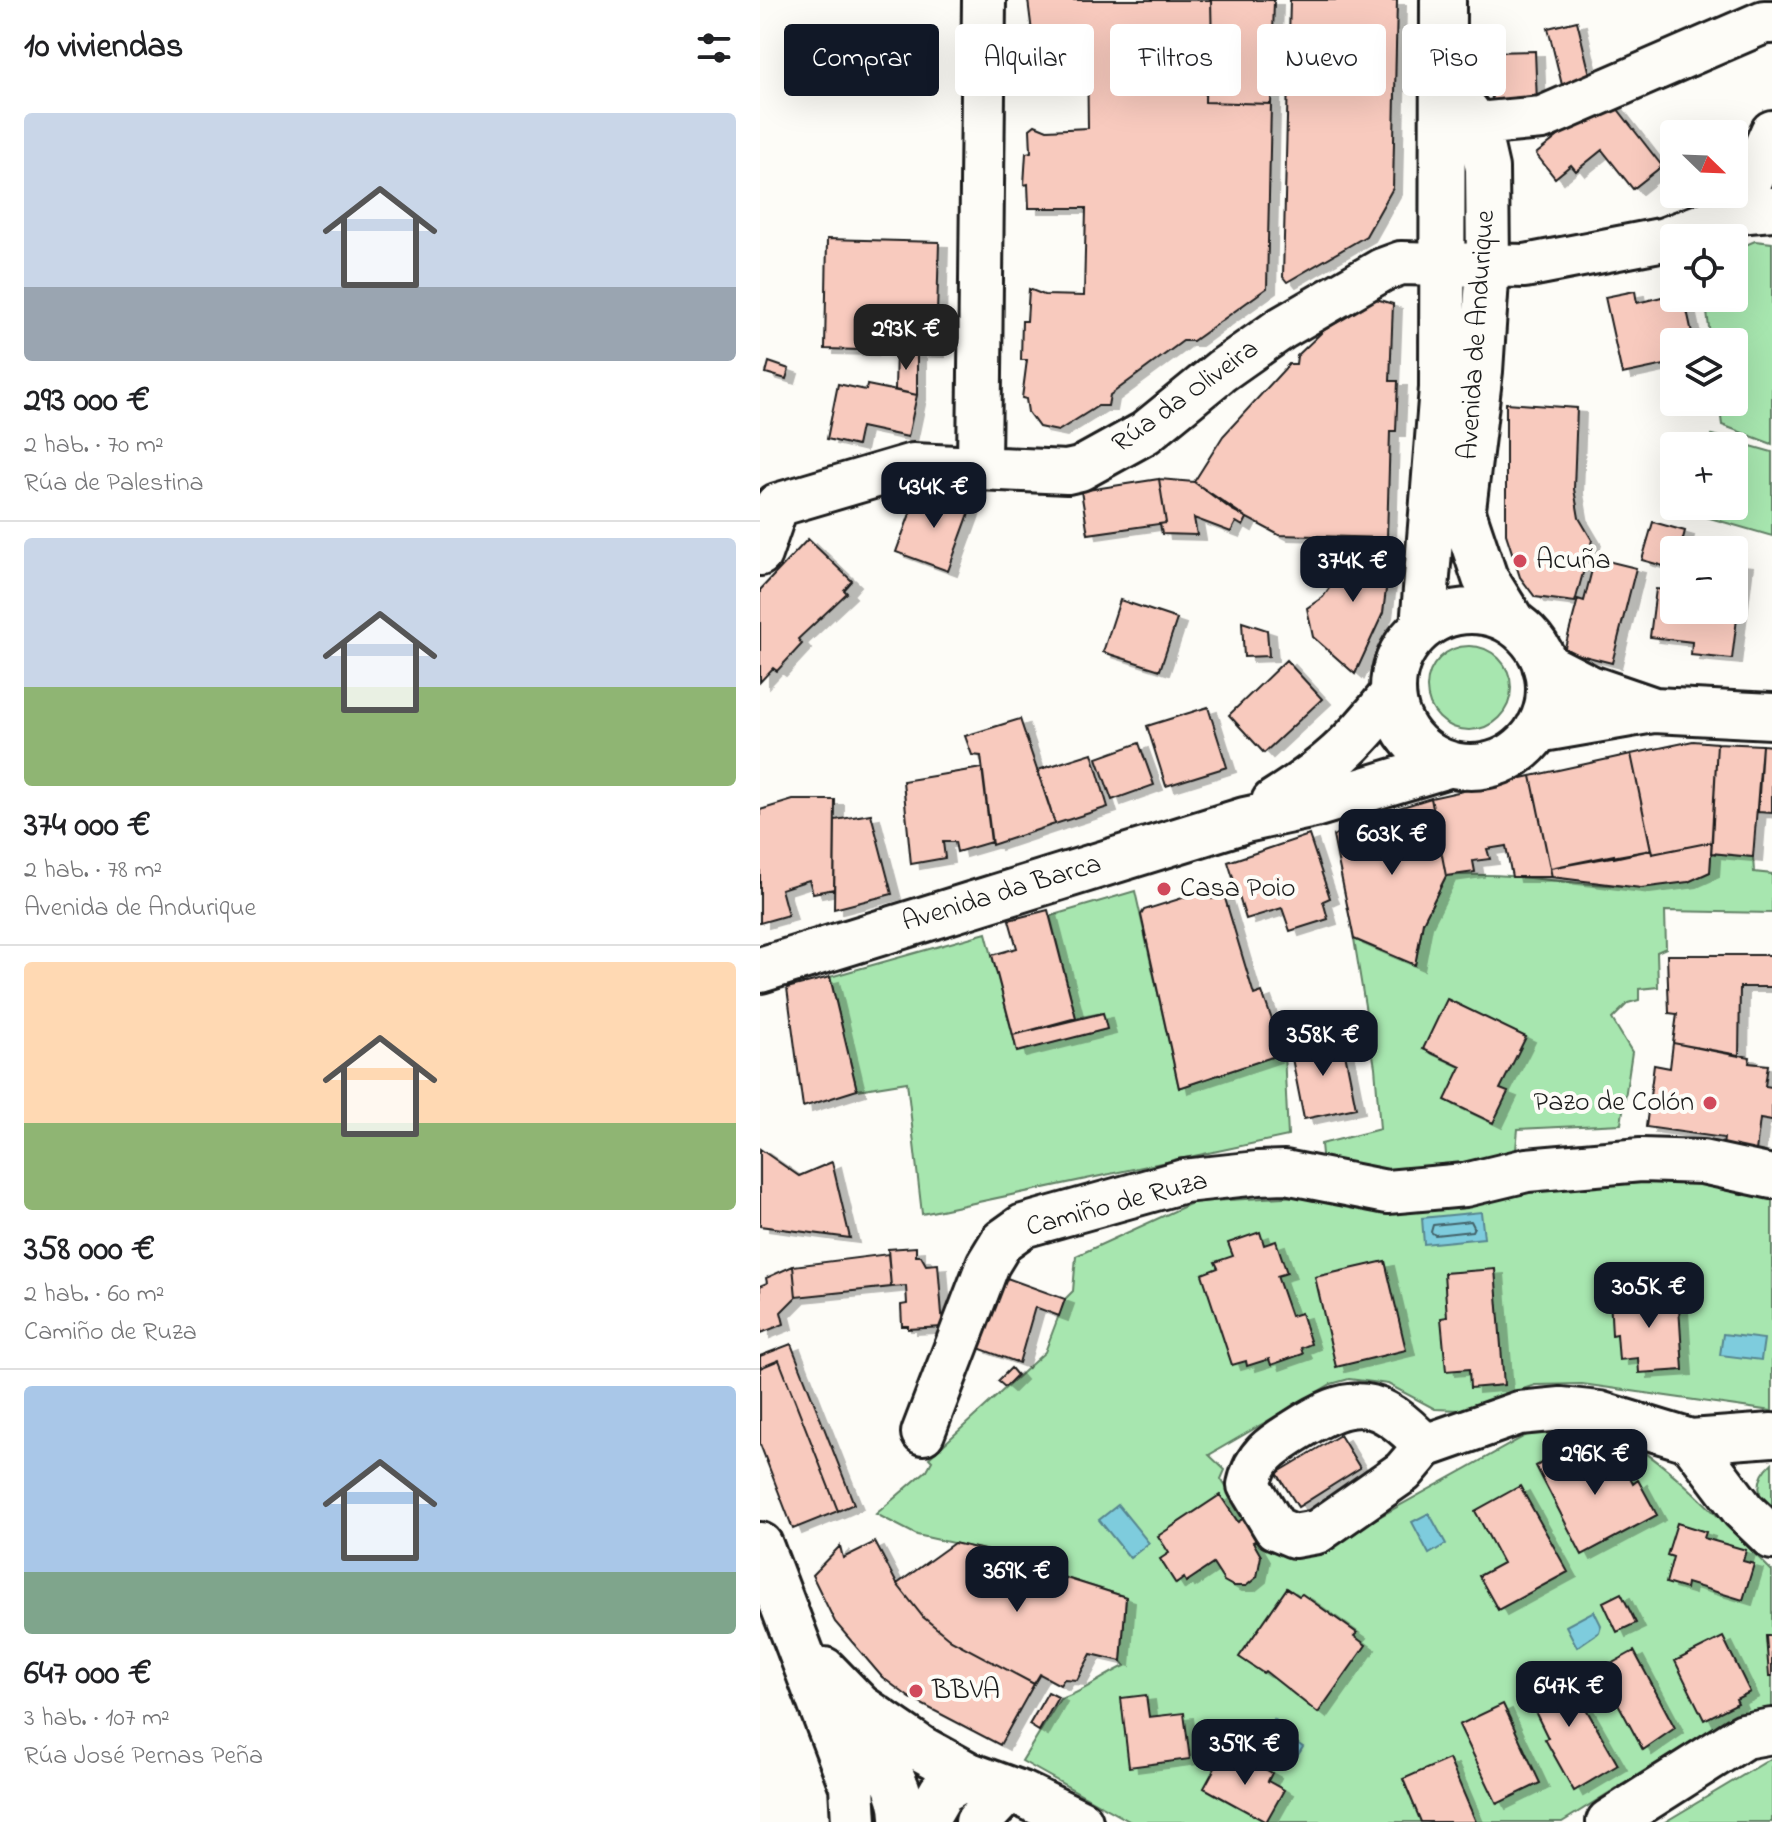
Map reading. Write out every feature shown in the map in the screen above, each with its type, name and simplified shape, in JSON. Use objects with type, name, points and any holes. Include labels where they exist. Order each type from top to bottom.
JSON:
[{"type":"main road","name":"Avenida de Andurique","points":[[1443,0],[1443,24]]},
{"type":"main road","name":"Avenida de Andurique","points":[[1423,627],[1439,445],[1443,265],[1442,96]]},
{"type":"main road","points":[[1439,445],[1464,509],[1485,578],[1513,623],[1533,642],[1545,665],[1548,699],[1537,730],[1524,746],[1498,762],[1469,768],[1448,765],[1431,757],[1410,738],[1396,714],[1392,695],[1399,657],[1423,627],[1440,617],[1468,611],[1496,615],[1513,623]]},
{"type":"main road","points":[[1545,665],[1590,688],[1654,710]]},
{"type":"main road","points":[[1245,820],[1323,771],[1362,733],[1392,695]]},
{"type":"main road","points":[[1537,730],[1654,710],[1772,716]]},
{"type":"main road","points":[[1245,820],[1314,805],[1448,765]]},
{"type":"main road","name":"Avenida da Barca","points":[[760,970],[1245,820]]},
{"type":"main road","points":[[760,1545],[852,1786],[854,1822]]},
{"type":"main road","points":[[786,1608],[890,1775],[903,1810],[903,1822]]},
{"type":"main road","points":[[824,1670],[860,1707],[920,1748],[989,1783],[1080,1822]]},
{"type":"main road","points":[[1609,1822],[1744,1736],[1772,1731]]},
{"type":"main road","points":[[924,1822],[942,1791],[989,1783]]},
{"type":"main road","points":[[978,1822],[989,1783]]},
{"type":"street","points":[[979,466],[984,0]]},
{"type":"street","points":[[1477,124],[1542,118],[1764,22],[1772,22]]},
{"type":"street","name":"Avenida de Andurique","points":[[1456,96],[1477,124],[1487,168],[1488,265],[1481,371],[1464,509]]},
{"type":"street","points":[[1754,210],[1772,132]]},
{"type":"street","name":"Rúa da Oliveira","points":[[760,554],[769,491],[913,465],[1067,472],[1080,469],[1145,433],[1221,371],[1282,328],[1382,270],[1401,263],[1525,266],[1665,239],[1754,210]]},
{"type":"street","name":"Camiño de Ruza","points":[[923,1433],[988,1264],[1002,1241],[1023,1226],[1063,1213],[1184,1181],[1285,1172],[1387,1192],[1465,1185],[1527,1170],[1641,1160],[1702,1162],[1772,1177]]},
{"type":"street","points":[[1425,1446],[1519,1413],[1561,1409],[1599,1413],[1691,1441],[1772,1435]]},
{"type":"street","points":[[1691,1441],[1743,1510],[1772,1538]]},
{"type":"green space","points":[[1755,241],[1772,243],[1772,444],[1748,435],[1748,432],[1722,425],[1721,416],[1748,416],[1748,328],[1709,328],[1707,312],[1748,312],[1748,244]]},
{"type":"green space","points":[[1748,445],[1772,452],[1772,536],[1717,520],[1748,520]]},
{"type":"green space","points":[[1469,646],[1492,653],[1504,665],[1511,688],[1504,711],[1492,723],[1469,730],[1446,723],[1434,711],[1427,688],[1434,665],[1446,653]]},
{"type":"green space","points":[[1711,853],[1753,857],[1754,872],[1772,874],[1772,913],[1665,911],[1666,948],[1657,952],[1658,987],[1639,989],[1639,1000],[1628,1003],[1612,1019],[1632,1052],[1621,1124],[1518,1129],[1515,1160],[1385,1178],[1323,1165],[1321,1144],[1380,1129],[1375,1067],[1354,939],[1415,965],[1423,922],[1446,876],[1512,876],[1616,886],[1650,886],[1681,882],[1710,872]]},
{"type":"green space","points":[[1135,891],[1179,1088],[1284,1053],[1288,1136],[922,1214],[907,1082],[857,1090],[830,977],[986,933],[1017,1051],[1106,1029],[1103,1013],[1076,1018],[1050,916]]},
{"type":"green space","points":[[1599,1179],[1686,1182],[1729,1188],[1772,1199],[1772,1411],[1582,1384],[1535,1385],[1459,1410],[1435,1409],[1388,1384],[1349,1379],[1331,1384],[1209,1455],[1225,1470],[1221,1479],[1255,1530],[1277,1548],[1307,1557],[1543,1426],[1586,1429],[1628,1442],[1684,1484],[1772,1571],[1772,1707],[1697,1738],[1562,1822],[1131,1822],[1022,1761],[1060,1699],[1125,1666],[1121,1661],[1126,1597],[1066,1578],[1006,1570],[994,1562],[989,1551],[917,1535],[876,1514],[927,1470],[932,1461],[929,1458],[1045,1352],[1065,1299],[1073,1291],[1076,1256],[1194,1202]]},
{"type":"green space","points":[[1772,1463],[1772,1512],[1762,1500],[1759,1488],[1762,1475]]},
{"type":"green space","points":[[1772,1758],[1772,1822],[1665,1822]]},
{"type":"water","points":[[1481,1212],[1484,1238],[1424,1244],[1422,1218]]},
{"type":"water","points":[[1723,1334],[1764,1339],[1761,1360],[1720,1355]]},
{"type":"water","points":[[1118,1505],[1149,1543],[1130,1558],[1099,1520]]},
{"type":"water","points":[[1429,1513],[1446,1544],[1429,1554],[1412,1522]]},
{"type":"water","points":[[1594,1611],[1601,1625],[1599,1632],[1577,1647],[1566,1626]]},
{"type":"water","points":[[1274,1719],[1281,1724],[1277,1730],[1303,1747],[1293,1763],[1260,1742]]},
{"type":"building","points":[[1028,0],[1211,0],[1212,24],[1110,24],[1110,96],[1205,96],[1205,102],[1271,104],[1267,288],[1193,341],[1183,341],[1110,395],[1108,406],[1098,406],[1058,431],[1039,427],[1028,412],[1026,399],[1022,398],[1027,360],[1021,360],[1022,321],[1027,321],[1029,289],[1044,295],[1084,296],[1086,208],[1029,208],[1028,184],[1024,185],[1026,153],[1031,152],[1030,129],[1035,125],[1047,130],[1088,128],[1088,96],[1094,96],[1094,24],[1031,24]]},
{"type":"building","points":[[1211,0],[1274,0],[1273,24],[1257,24],[1257,96],[1271,96],[1271,104],[1205,102],[1205,96],[1241,96],[1241,24],[1212,24]]},
{"type":"building","points":[[1290,0],[1397,0],[1393,188],[1366,236],[1287,282],[1283,277],[1288,96],[1386,96],[1386,24],[1289,24]]},
{"type":"building","points":[[1577,21],[1592,83],[1563,89],[1548,28]]},
{"type":"building","points":[[1535,51],[1537,103],[1492,107],[1492,96],[1506,96],[1506,52]]},
{"type":"building","points":[[1613,103],[1660,163],[1660,168],[1633,189],[1602,150],[1576,171],[1571,165],[1555,178],[1536,154],[1588,112]]},
{"type":"building","points":[[827,239],[939,242],[936,352],[825,349]]},
{"type":"building","points":[[1635,291],[1637,303],[1660,297],[1660,312],[1687,312],[1691,328],[1660,328],[1660,366],[1622,374],[1605,297]]},
{"type":"building","points":[[1376,299],[1393,304],[1390,381],[1398,381],[1396,431],[1390,431],[1387,538],[1279,535],[1232,510],[1194,482],[1223,436],[1289,364],[1296,364],[1297,356],[1323,331]]},
{"type":"building","points":[[896,350],[917,351],[917,395],[895,390]]},
{"type":"building","points":[[769,362],[789,369],[786,379],[766,373]]},
{"type":"building","points":[[838,384],[866,390],[867,385],[917,395],[908,437],[861,427],[857,446],[827,439]]},
{"type":"building","points":[[1506,403],[1577,408],[1574,489],[1579,518],[1592,540],[1575,602],[1535,597],[1520,577],[1506,534]]},
{"type":"building","points":[[1159,479],[1166,523],[1088,534],[1081,491]]},
{"type":"building","points":[[1159,479],[1194,482],[1247,518],[1243,526],[1236,522],[1231,532],[1194,518],[1197,535],[1162,534],[1160,524],[1166,523]]},
{"type":"building","points":[[919,489],[971,508],[948,571],[896,552]]},
{"type":"building","points":[[1653,522],[1685,531],[1684,536],[1660,536],[1660,565],[1642,560]]},
{"type":"building","points":[[808,539],[852,581],[844,590],[847,593],[798,639],[802,644],[777,671],[773,668],[760,682],[760,590]]},
{"type":"building","points":[[1362,540],[1392,543],[1383,613],[1355,674],[1313,637],[1307,608],[1323,597]]},
{"type":"building","points":[[1595,558],[1636,568],[1612,663],[1564,651],[1578,599],[1584,601]]},
{"type":"building","points":[[1656,589],[1660,589],[1660,624],[1736,624],[1732,659],[1691,655],[1692,642],[1650,637]]},
{"type":"building","points":[[1120,600],[1177,619],[1160,670],[1103,652]]},
{"type":"building","points":[[1242,622],[1267,630],[1269,656],[1244,657]]},
{"type":"building","points":[[1286,660],[1322,699],[1264,753],[1229,715]]},
{"type":"building","points":[[1208,707],[1227,767],[1166,786],[1147,726]]},
{"type":"building","points":[[1020,719],[1055,824],[992,845],[981,756],[972,755],[965,736]]},
{"type":"building","points":[[1693,741],[1717,743],[1712,842],[1652,854],[1631,754]]},
{"type":"building","points":[[1139,743],[1154,785],[1112,800],[1097,758]]},
{"type":"building","points":[[1717,743],[1762,745],[1753,857],[1711,853]]},
{"type":"building","points":[[1762,745],[1772,746],[1772,813],[1758,812]]},
{"type":"building","points":[[1092,753],[1108,807],[1055,824],[1038,770]]},
{"type":"building","points":[[1631,754],[1651,850],[1550,868],[1531,776]]},
{"type":"building","points":[[982,768],[991,842],[957,852],[955,842],[943,842],[945,858],[911,864],[903,781]]},
{"type":"building","points":[[1531,776],[1552,877],[1512,877],[1506,846],[1487,849],[1490,859],[1473,861],[1475,872],[1446,876],[1431,798]]},
{"type":"building","points":[[1431,798],[1446,876],[1423,922],[1415,965],[1354,939],[1333,836],[1364,819]]},
{"type":"building","points":[[793,800],[835,800],[834,889],[813,893],[809,880],[781,889],[788,915],[760,923],[760,810]]},
{"type":"building","points":[[871,814],[892,894],[834,909],[835,820]]},
{"type":"building","points":[[1309,835],[1330,898],[1323,901],[1328,919],[1290,931],[1282,908],[1246,919],[1228,862]]},
{"type":"building","points":[[1712,842],[1710,872],[1688,882],[1641,888],[1552,877],[1550,868],[1614,855],[1614,858],[1651,850],[1652,854]]},
{"type":"building","points":[[1208,890],[1212,899],[1224,895],[1254,995],[1262,992],[1284,1053],[1179,1088],[1141,915],[1144,910]]},
{"type":"building","points":[[1048,910],[1076,1018],[1013,1035],[992,955],[1017,948],[1009,920]]},
{"type":"building","points":[[1667,955],[1772,955],[1772,987],[1740,987],[1739,1056],[1673,1043],[1677,1014],[1669,1013]]},
{"type":"building","points":[[830,977],[857,1090],[803,1107],[787,988]]},
{"type":"building","points":[[1447,999],[1526,1037],[1500,1089],[1508,1092],[1493,1123],[1445,1100],[1461,1067],[1423,1049]]},
{"type":"building","points":[[1103,1013],[1107,1029],[1017,1052],[1013,1035]]},
{"type":"building","points":[[1342,1038],[1356,1108],[1304,1119],[1290,1048]]},
{"type":"building","name":"Pazo de Colón","points":[[1673,1043],[1750,1057],[1749,1063],[1768,1065],[1765,1086],[1772,1087],[1772,1121],[1760,1119],[1756,1151],[1723,1146],[1724,1138],[1646,1127],[1654,1065],[1670,1068]]},
{"type":"building","points":[[760,1149],[799,1176],[832,1162],[850,1238],[760,1226]]},
{"type":"building","points":[[1260,1232],[1264,1245],[1276,1241],[1287,1273],[1277,1276],[1291,1316],[1301,1313],[1311,1344],[1301,1348],[1303,1354],[1271,1365],[1269,1359],[1247,1366],[1246,1361],[1232,1365],[1202,1274],[1218,1268],[1215,1262],[1233,1256],[1228,1243]]},
{"type":"building","points":[[916,1247],[916,1256],[921,1256],[926,1265],[938,1264],[943,1327],[908,1329],[908,1326],[902,1326],[901,1305],[907,1304],[906,1286],[891,1287],[888,1249]]},
{"type":"building","points":[[888,1254],[891,1287],[796,1297],[793,1266]]},
{"type":"building","points":[[1385,1261],[1406,1350],[1336,1367],[1315,1277]]},
{"type":"building","points":[[793,1266],[796,1297],[781,1312],[784,1324],[761,1333],[760,1286],[767,1283],[766,1278]]},
{"type":"building","points":[[1495,1269],[1504,1385],[1470,1388],[1469,1369],[1446,1371],[1441,1318],[1447,1317],[1444,1273]]},
{"type":"building","points":[[1004,1277],[1065,1299],[1059,1316],[1035,1307],[1019,1363],[978,1348]]},
{"type":"building","points":[[1678,1291],[1683,1370],[1639,1373],[1638,1358],[1619,1360],[1617,1334],[1612,1335],[1610,1296]]},
{"type":"building","points":[[791,1344],[854,1504],[838,1511],[779,1360],[760,1368],[760,1356]]},
{"type":"building","points":[[779,1360],[838,1511],[793,1529],[760,1444],[760,1368]]},
{"type":"building","points":[[1011,1368],[1017,1375],[1005,1387],[998,1381]]},
{"type":"building","points":[[1340,1435],[1360,1468],[1298,1507],[1277,1473]]},
{"type":"building","points":[[1577,1444],[1588,1466],[1616,1451],[1633,1484],[1638,1480],[1657,1515],[1582,1555],[1536,1466]]},
{"type":"building","points":[[1520,1486],[1568,1572],[1498,1610],[1479,1576],[1503,1563],[1475,1511]]},
{"type":"building","points":[[1220,1495],[1238,1522],[1244,1518],[1257,1540],[1253,1542],[1261,1556],[1257,1577],[1246,1586],[1233,1586],[1224,1581],[1213,1564],[1186,1582],[1184,1578],[1176,1584],[1160,1559],[1169,1553],[1158,1536]]},
{"type":"building","points":[[1677,1523],[1706,1532],[1704,1538],[1746,1550],[1743,1561],[1754,1564],[1743,1600],[1687,1583],[1686,1589],[1666,1583],[1673,1557],[1667,1555]]},
{"type":"building","points":[[875,1542],[897,1584],[923,1617],[951,1640],[1034,1684],[1000,1745],[910,1698],[882,1677],[835,1622],[812,1575],[840,1546],[843,1558]]},
{"type":"building","points":[[954,1543],[989,1551],[994,1562],[1006,1570],[1066,1578],[1126,1597],[1121,1661],[1091,1654],[1077,1680],[1064,1679],[1060,1685],[1040,1674],[1034,1684],[951,1640],[923,1617],[897,1584]]},
{"type":"building","points":[[1287,1588],[1299,1596],[1302,1594],[1357,1633],[1354,1636],[1366,1645],[1318,1713],[1265,1671],[1263,1673],[1239,1657]]},
{"type":"building","points":[[1621,1593],[1636,1623],[1617,1632],[1603,1602]]},
{"type":"building","points":[[1766,1636],[1772,1636],[1772,1676],[1769,1676]]},
{"type":"building","points":[[1723,1637],[1750,1692],[1736,1699],[1738,1703],[1704,1720],[1675,1661]]},
{"type":"building","points":[[1634,1651],[1675,1728],[1643,1750],[1600,1670]]},
{"type":"building","points":[[1561,1665],[1618,1765],[1574,1791],[1545,1739],[1548,1738],[1523,1687]]},
{"type":"building","points":[[1048,1692],[1058,1697],[1039,1731],[1029,1725]]},
{"type":"building","points":[[1146,1695],[1149,1717],[1184,1713],[1190,1759],[1129,1767],[1121,1698]]},
{"type":"building","points":[[1503,1704],[1540,1783],[1497,1804],[1459,1725]]},
{"type":"building","points":[[1222,1755],[1238,1764],[1242,1756],[1272,1773],[1268,1781],[1284,1790],[1266,1822],[1204,1788]]},
{"type":"building","points":[[1449,1759],[1476,1822],[1421,1822],[1403,1779]]},
{"type":"place","name":"Acuña","points":[[1520,561]]},
{"type":"place","name":"Casa Poio","points":[[1164,889]]},
{"type":"place","name":"Pazo de Colón","points":[[1710,1103]]},
{"type":"place","name":"BBVA","points":[[916,1691]]}]
